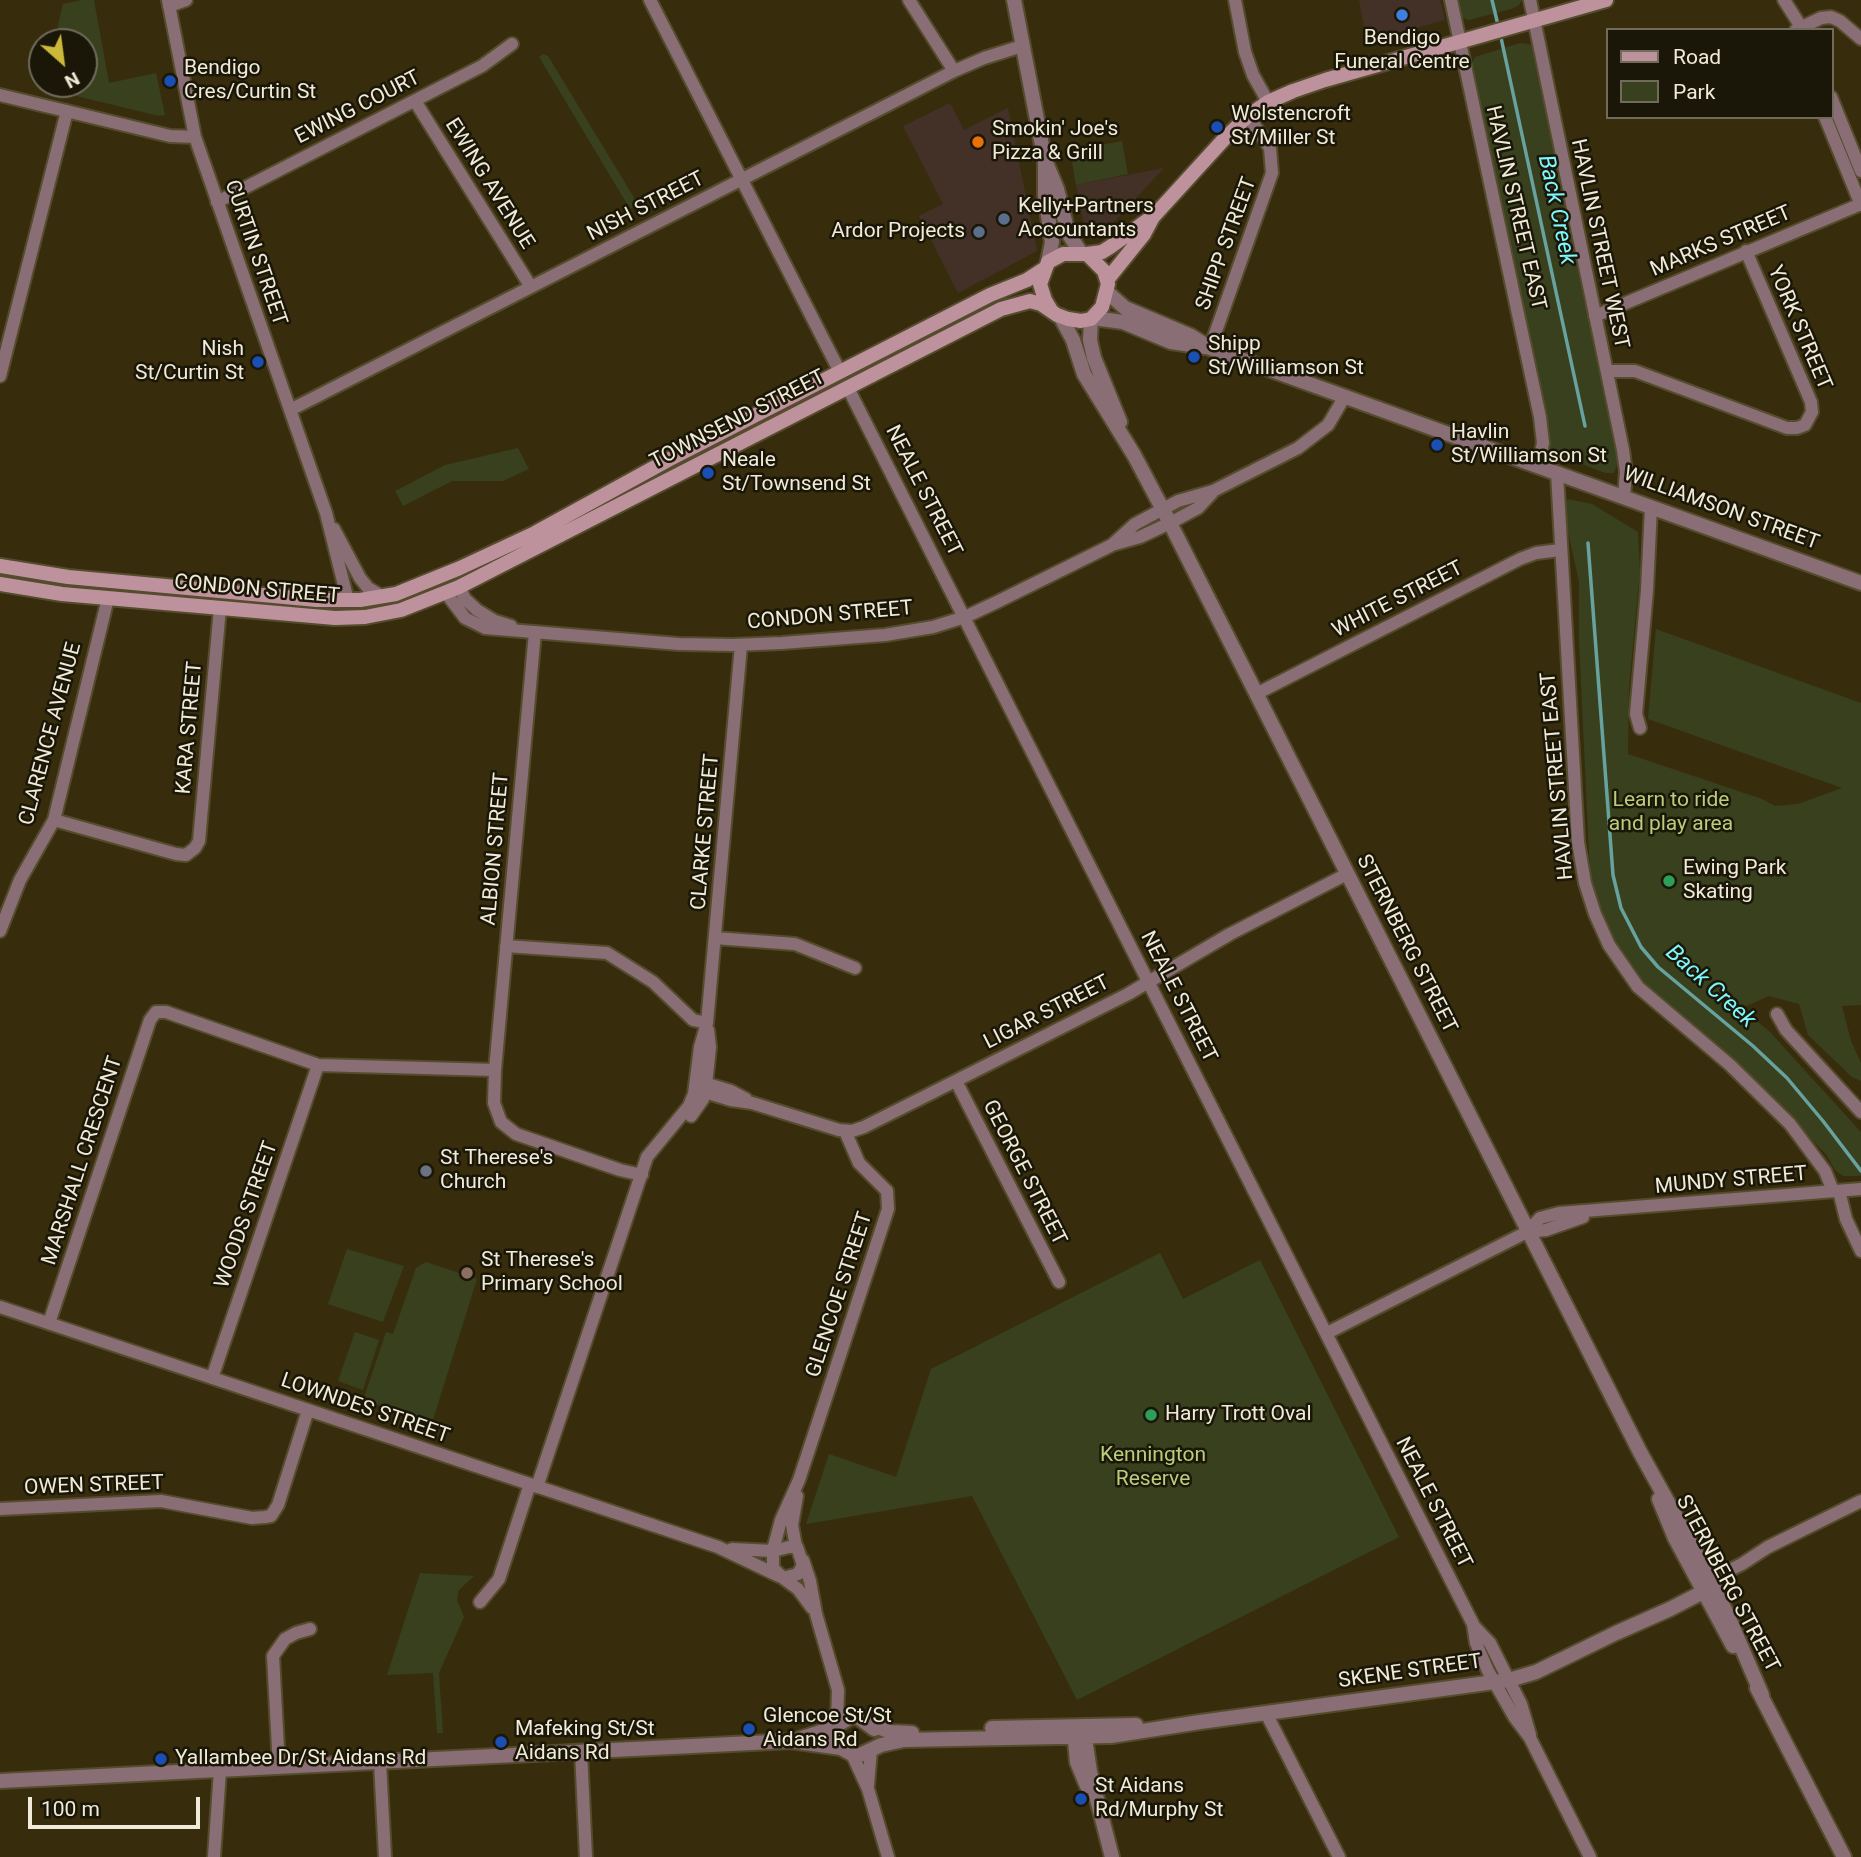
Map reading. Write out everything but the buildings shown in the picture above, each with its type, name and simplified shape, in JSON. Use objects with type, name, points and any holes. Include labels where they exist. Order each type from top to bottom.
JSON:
[{"type":"main road","points":[[1153,217],[1107,286],[1101,307],[1092,318],[1077,321],[1056,313],[1041,290],[1046,266],[1063,254],[1102,252],[1153,217],[1226,137],[1268,102],[1311,84],[1606,0]]},
{"type":"main road","points":[[1084,254],[1101,265],[1107,286]]},
{"type":"main road","name":"TOWNSEND STREET","points":[[444,575],[535,533],[668,460],[990,295],[1027,280],[1046,266]]},
{"type":"main road","name":"TOWNSEND STREET","points":[[453,590],[1012,305],[1030,301],[1056,313]]},
{"type":"main road","name":"CONDON STREET","points":[[0,566],[110,581],[348,601],[407,591],[444,575]]},
{"type":"main road","name":"CLARENCE AVENUE","points":[[108,598],[110,581]]},
{"type":"main road","name":"CONDON STREET","points":[[0,583],[51,593],[356,618],[401,610],[453,590]]},
{"type":"main road","points":[[348,601],[365,609],[453,590]]},
{"type":"street","points":[[169,3],[186,0]]},
{"type":"street","points":[[650,0],[840,372]]},
{"type":"street","points":[[909,0],[954,71]]},
{"type":"street","points":[[1014,0],[1045,161],[1045,196],[1052,242],[1046,266]]},
{"type":"street","points":[[1235,0],[1245,52],[1253,75],[1268,102]]},
{"type":"street","name":"HAVLIN STREET EAST","points":[[1451,0],[1540,417],[1543,443],[1538,466]]},
{"type":"street","name":"HAVLIN STREET WEST","points":[[1530,0],[1607,371],[1626,472],[1624,497]]},
{"type":"street","points":[[1781,0],[1797,28]]},
{"type":"street","name":"CURTIN STREET","points":[[169,3],[195,137],[326,513],[348,601]]},
{"type":"street","points":[[1800,28],[1821,18],[1830,17],[1840,21],[1861,39]]},
{"type":"street","name":"EWING COURT","points":[[217,202],[482,66],[512,44]]},
{"type":"street","name":"NISH STREET","points":[[290,410],[954,71],[1022,46]]},
{"type":"street","points":[[0,95],[170,136],[195,137]]},
{"type":"street","name":"EWING AVENUE","points":[[415,101],[531,287]]},
{"type":"street","points":[[1833,101],[1861,171]]},
{"type":"street","points":[[0,376],[67,111]]},
{"type":"street","name":"SHIPP STREET","points":[[1210,348],[1272,173],[1270,148],[1248,116]]},
{"type":"street","points":[[1826,119],[1861,204]]},
{"type":"street","points":[[1045,161],[1057,189],[1068,233],[1084,254]]},
{"type":"street","name":"MARKS STREET","points":[[1595,316],[1861,204]]},
{"type":"street","name":"YORK STREET","points":[[1607,371],[1635,371],[1787,428],[1801,427],[1808,421],[1812,412],[1811,402],[1746,251]]},
{"type":"street","name":"WILLIAMSON STREET","points":[[1107,286],[1125,308],[1191,336],[1210,348]]},
{"type":"street","name":"STERNBERG STREET","points":[[1056,313],[1073,340],[1084,374],[1171,523],[1640,1452],[1675,1538],[1706,1585],[1844,1857]]},
{"type":"street","name":"WILLIAMSON STREET","points":[[1092,318],[1123,322],[1171,342],[1210,348],[1861,583]]},
{"type":"street","name":"STERNBERG STREET","points":[[1092,318],[1090,340],[1094,358],[1134,456]]},
{"type":"street","name":"NEALE STREET","points":[[848,388],[1473,1624],[1478,1648],[1494,1682],[1530,1738],[1590,1857]]},
{"type":"street","name":"CONDON STREET","points":[[1112,545],[1135,524],[1163,508],[1213,491],[1314,438],[1334,419],[1345,396]]},
{"type":"street","name":"HAVLIN STREET EAST","points":[[1557,473],[1578,842],[1585,883],[1601,929],[1638,987],[1730,1065],[1790,1124],[1832,1182],[1861,1251]]},
{"type":"street","name":"CONDON STREET","points":[[453,590],[459,612],[477,625],[495,630],[679,644],[741,645],[905,632],[965,617],[1112,545],[1140,537],[1171,523],[1198,508],[1213,491]]},
{"type":"street","points":[[1640,728],[1636,714],[1651,507]]},
{"type":"street","name":"CURTIN STREET","points":[[326,513],[360,578],[368,588],[383,597]]},
{"type":"street","name":"WHITE STREET","points":[[1256,694],[1520,559],[1536,553],[1560,550]]},
{"type":"street","name":"CLARENCE AVENUE","points":[[0,931],[20,880],[54,820],[108,598]]},
{"type":"street","name":"KARA STREET","points":[[194,850],[199,841],[220,608]]},
{"type":"street","name":"ALBION STREET","points":[[495,1070],[535,632]]},
{"type":"street","name":"CLARKE STREET","points":[[480,1602],[499,1579],[642,1175],[703,1099],[701,1086],[710,1047],[707,1023],[741,645]]},
{"type":"street","points":[[54,820],[176,854],[186,855],[194,850],[203,861]]},
{"type":"street","name":"LIGAR STREET","points":[[845,1131],[864,1127],[956,1081],[1149,982],[1230,934],[1347,874]]},
{"type":"street","points":[[715,939],[794,944],[855,968]]},
{"type":"street","points":[[506,946],[607,953],[653,982],[693,1020],[707,1023]]},
{"type":"street","name":"MARSHALL CRESCENT","points":[[49,1323],[153,1007],[318,1065],[495,1070]]},
{"type":"street","points":[[1777,1014],[1793,1038],[1857,1098],[1861,1112]]},
{"type":"street","name":"WOODS STREET","points":[[212,1378],[318,1065]]},
{"type":"street","points":[[495,1070],[495,1107],[501,1122],[512,1132],[607,1166],[642,1175]]},
{"type":"street","name":"GEORGE STREET","points":[[956,1081],[1059,1282]]},
{"type":"street","points":[[701,1086],[731,1091],[752,1103],[845,1131]]},
{"type":"street","name":"GLENCOE STREET","points":[[773,1550],[781,1520],[799,1482],[889,1201],[885,1187],[855,1156],[845,1131]]},
{"type":"street","name":"MUNDY STREET","points":[[1327,1333],[1527,1232],[1535,1222],[1545,1216],[1860,1189]]},
{"type":"street","name":"LOWNDES STREET","points":[[0,1307],[718,1547],[781,1577]]},
{"type":"street","name":"OWEN STREET","points":[[0,1509],[162,1501],[274,1522],[308,1410]]},
{"type":"street","name":"GLENCOE STREET","points":[[796,1547],[792,1525],[799,1482]]},
{"type":"street","name":"SKENE STREET","points":[[1079,1732],[1200,1722],[1509,1680],[1536,1672],[1616,1633],[1706,1585],[1768,1547],[1861,1501]]},
{"type":"street","name":"LOWNDES STREET","points":[[718,1547],[754,1552],[773,1550]]},
{"type":"street","points":[[816,1614],[799,1589],[772,1568],[773,1550],[796,1547],[803,1560],[838,1690],[836,1738],[847,1751],[868,1788],[888,1857]]},
{"type":"street","points":[[781,1577],[798,1574],[803,1560]]},
{"type":"street","name":"NEALE STREET","points":[[1473,1624],[1490,1643],[1509,1680],[1523,1711],[1530,1738]]},
{"type":"street","points":[[279,1767],[273,1656],[285,1639],[310,1629]]},
{"type":"street","points":[[838,1690],[876,1733],[868,1788]]},
{"type":"street","points":[[1266,1713],[1339,1857]]},
{"type":"street","points":[[791,1741],[846,1718],[864,1720],[891,1732],[904,1733],[1079,1732]]},
{"type":"street","points":[[0,1782],[791,1741],[860,1755],[904,1740],[1079,1732]]},
{"type":"street","points":[[1079,1732],[1112,1857]]},
{"type":"street","points":[[581,1751],[586,1857]]},
{"type":"street","points":[[380,1762],[385,1857]]},
{"type":"street","points":[[214,1857],[220,1770]]},
{"type":"shaded area","points":[[1359,0],[1440,0],[1445,20],[1367,42]]},
{"type":"shaded area","points":[[950,103],[964,130],[1008,108],[1037,251],[958,293],[919,216],[943,204],[903,126]]},
{"type":"shaded area","points":[[1164,168],[1098,239],[1085,230],[1076,185]]},
{"type":"green space","points":[[94,0],[109,83],[156,73],[165,115],[159,116],[84,98],[98,98],[98,28],[57,28],[63,4]]},
{"type":"green space","points":[[1455,0],[1522,0],[1511,9],[1469,20],[1460,17]]},
{"type":"green space","points":[[1520,43],[1534,45],[1619,459],[1614,473],[1605,473],[1577,462],[1575,465],[1556,459],[1550,452],[1550,430],[1469,68],[1475,57]]},
{"type":"green space","points":[[543,54],[548,56],[638,204],[630,209],[539,57]]},
{"type":"green space","points":[[1122,141],[1128,174],[1076,185],[1070,151]]},
{"type":"green space","points":[[518,448],[529,469],[503,481],[452,481],[403,506],[395,491],[445,465]]},
{"type":"green space","name":"Learn to ride and play area","points":[[1568,499],[1592,504],[1638,532],[1640,571],[1629,688],[1628,754],[1762,799],[1775,806],[1798,804],[1842,788],[1648,719],[1656,629],[1861,703],[1861,1005],[1842,1006],[1851,1041],[1861,1063],[1861,1081],[1852,1077],[1808,1035],[1799,1004],[1769,996],[1742,1008],[1770,1032],[1861,1132],[1861,1176],[1843,1176],[1835,1170],[1826,1154],[1740,1069],[1640,985],[1602,927],[1590,874],[1579,641],[1579,582],[1564,514],[1564,505]]},
{"type":"green space","points":[[347,1249],[404,1266],[383,1322],[328,1304]]},
{"type":"green space","name":"Kennington Reserve","points":[[1160,1253],[1183,1299],[1260,1260],[1399,1537],[1077,1700],[972,1496],[806,1524],[829,1454],[896,1477],[931,1369]]},
{"type":"green space","points":[[426,1262],[477,1279],[432,1423],[363,1400],[386,1332],[393,1334],[416,1268]]},
{"type":"green space","points":[[355,1332],[379,1340],[363,1390],[338,1381]]},
{"type":"green space","points":[[420,1573],[474,1576],[459,1590],[457,1600],[464,1617],[439,1673],[443,1733],[437,1733],[433,1673],[387,1675]]},
{"type":"waterway","name":"Back Creek","points":[[1492,0],[1498,25]]},
{"type":"waterway","name":"Back Creek","points":[[1500,33],[1585,426]]},
{"type":"waterway","name":"Back Creek","points":[[1588,543],[1613,875],[1621,908],[1641,947],[1658,967],[1787,1078],[1861,1171]]},
{"type":"place","name":"Bendigo Funeral Centre","points":[[1402,15]]},
{"type":"place","name":"Bendigo Cres/Curtin St","points":[[170,81]]},
{"type":"place","name":"Wolstencroft St/Miller St","points":[[1217,127]]},
{"type":"place","name":"Smokin' Joe's Pizza & Grill","points":[[978,142]]},
{"type":"place","name":"Kelly+Partners Accountants","points":[[1004,219]]},
{"type":"place","name":"Ardor Projects","points":[[979,232]]},
{"type":"place","name":"Shipp St/Williamson St","points":[[1194,357]]},
{"type":"place","name":"Nish St/Curtin St","points":[[258,362]]},
{"type":"place","name":"Havlin St/Williamson St","points":[[1437,445]]},
{"type":"place","name":"Neale St/Townsend St","points":[[708,473]]},
{"type":"place","name":"Ewing Park Skating","points":[[1669,881]]},
{"type":"place","name":"St Therese's Church","points":[[426,1171]]},
{"type":"place","name":"St Therese's Primary School","points":[[467,1273]]},
{"type":"place","name":"Harry Trott Oval","points":[[1151,1415]]},
{"type":"place","name":"Glencoe St/St Aidans Rd","points":[[749,1729]]},
{"type":"place","name":"Mafeking St/St Aidans Rd","points":[[501,1742]]},
{"type":"place","name":"Yallambee Dr/St Aidans Rd","points":[[161,1759]]},
{"type":"place","name":"St Aidans Rd/Murphy St","points":[[1081,1799]]}]
